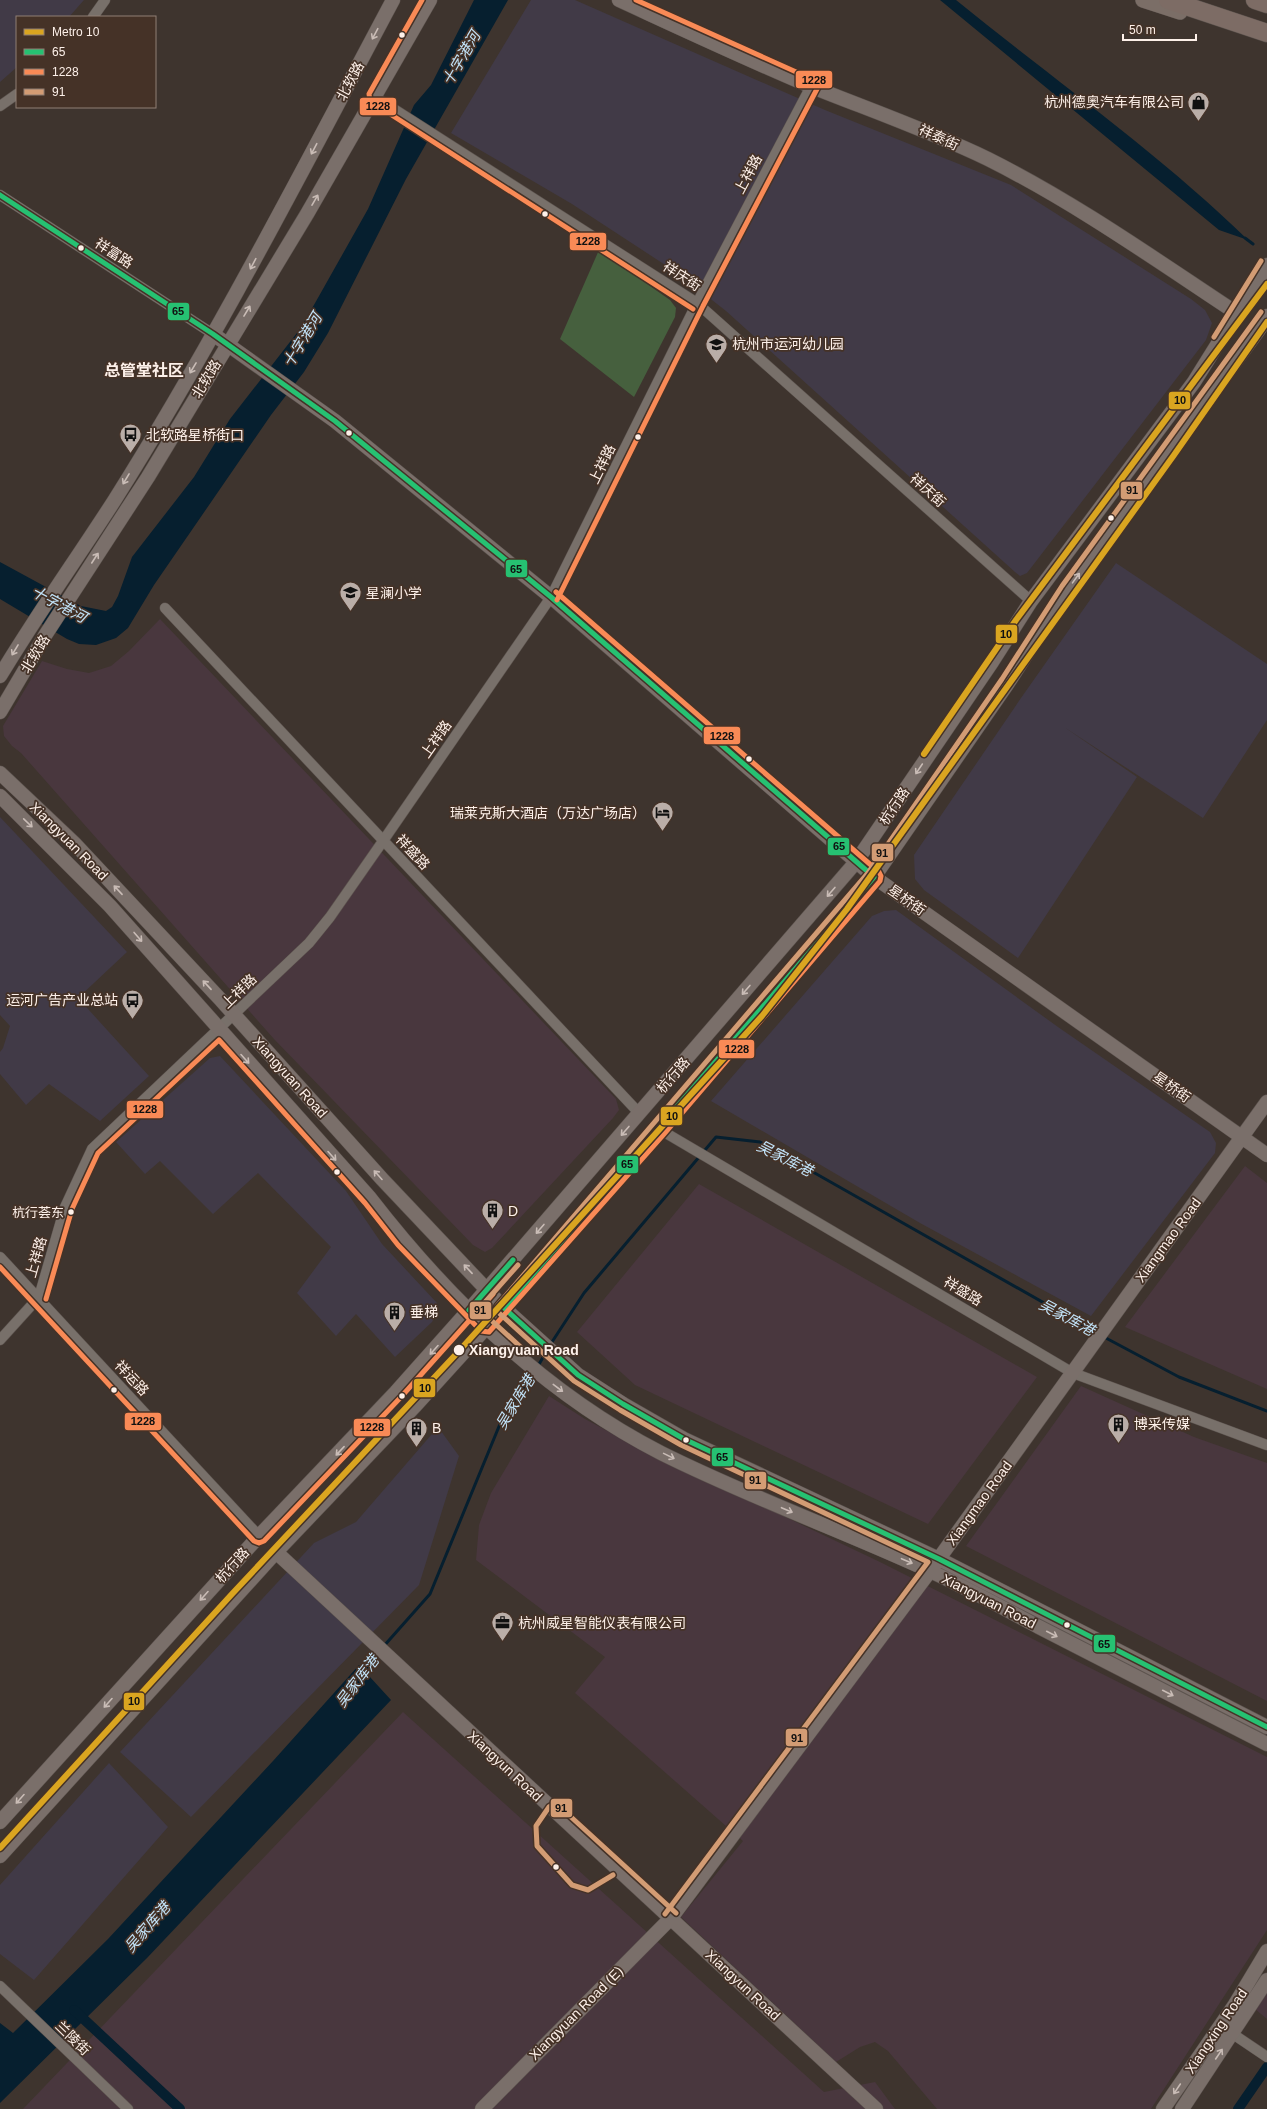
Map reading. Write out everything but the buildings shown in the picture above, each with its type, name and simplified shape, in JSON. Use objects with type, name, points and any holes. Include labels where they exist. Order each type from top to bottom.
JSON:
[{"type":"highway","points":[[1168,0],[1267,32]]},
{"type":"highway","points":[[1256,0],[1267,4]]},
{"type":"main road","name":"北软路","points":[[0,676],[31,625],[113,501],[240,288],[393,0]]},
{"type":"main road","name":"北软路","points":[[0,712],[46,634],[148,477],[307,214],[430,0]]},
{"type":"main road","name":"祥泰街","points":[[619,0],[810,86],[911,124],[995,163],[1048,192],[1099,223],[1238,314]]},
{"type":"main road","points":[[1143,0],[1267,41]]},
{"type":"main road","name":"杭行路","points":[[0,1822],[259,1536],[396,1392],[487,1290],[856,862],[988,669],[1031,601],[1194,382],[1238,314],[1267,265]]},
{"type":"main road","name":"杭行路","points":[[0,1856],[276,1552],[415,1406],[486,1326],[504,1308],[874,877],[1008,683],[1068,590],[1265,326]]},
{"type":"main road","name":"星桥街","points":[[213,334],[335,421],[551,597],[874,877],[1267,1155]]},
{"type":"main road","name":"Xiangyuan Road","points":[[0,773],[75,844],[382,1179],[504,1308],[578,1375],[623,1404],[684,1439],[939,1559],[1267,1727]]},
{"type":"main road","name":"Xiangyuan Road","points":[[0,796],[110,906],[370,1198],[403,1240],[469,1310],[558,1388],[594,1413],[659,1452],[734,1487],[930,1571],[1267,1744]]},
{"type":"main road","name":"Xiangmao Road","points":[[671,1918],[939,1559],[1267,1102]]},
{"type":"main road","name":"Xiangyun Road","points":[[276,1552],[876,2109]]},
{"type":"main road","name":"Xiangyuan Road (E)","points":[[482,2109],[671,1918]]},
{"type":"main road","name":"Xiangxing Road","points":[[1163,2109],[1220,2026],[1267,1951]]},
{"type":"main road","name":"Xiangxing Road","points":[[1182,2109],[1233,2034],[1267,1980]]},
{"type":"street","points":[[93,16],[105,0]]},
{"type":"street","name":"上祥路","points":[[0,1340],[39,1297],[65,1207],[92,1149],[234,1016],[309,942],[330,917],[551,597],[697,303],[810,86]]},
{"type":"street","points":[[0,106],[16,95]]},
{"type":"street","name":"祥庆街","points":[[375,97],[697,303],[1031,601]]},
{"type":"street","name":"祥富路","points":[[0,195],[213,334]]},
{"type":"street","name":"祥盛路","points":[[165,608],[640,1114]]},
{"type":"street","name":"祥盛路","points":[[659,1129],[1073,1373],[1267,1445]]},
{"type":"street","name":"祥运路","points":[[0,1257],[39,1297],[259,1536]]},
{"type":"street","name":"兰陵街","points":[[0,1986],[128,2109]]},
{"type":"street","points":[[1220,2026],[1267,2057]]},
{"type":"shaded area","points":[[0,0],[84,0],[70,16],[16,16],[16,68],[0,82]]},
{"type":"shaded area","points":[[531,0],[575,0],[825,110],[1011,185],[1191,299],[1205,310],[1212,323],[1206,340],[1027,573],[1020,576],[1015,572],[726,311],[679,274],[572,204],[451,133]]},
{"type":"shaded area","points":[[1116,563],[1267,664],[1267,720],[1203,818],[1064,727],[1137,777],[1018,958],[924,890],[915,879],[914,855],[1021,698]]},
{"type":"shaded area","points":[[160,619],[616,1099],[619,1110],[613,1118],[492,1248],[485,1252],[473,1245],[274,1039],[21,753],[12,746],[4,736],[3,726],[42,661],[67,669],[89,673],[111,666],[129,651]]},
{"type":"shaded area","points":[[0,817],[127,952],[78,998],[149,1076],[100,1121],[49,1084],[26,1105],[0,1074],[0,1052],[3,1048],[10,1026],[0,1015]]},
{"type":"shaded area","points":[[896,910],[1058,1027],[1210,1132],[1216,1143],[1215,1153],[1091,1316],[920,1223],[711,1101],[872,916],[884,911]]},
{"type":"shaded area","points":[[220,1056],[346,1191],[382,1244],[437,1303],[436,1314],[432,1322],[395,1357],[356,1314],[336,1336],[297,1293],[331,1247],[258,1173],[213,1214],[160,1161],[145,1174],[116,1142],[210,1058]]},
{"type":"shaded area","points":[[1245,1166],[1267,1183],[1267,1389],[1125,1327]]},
{"type":"shaded area","points":[[699,1184],[1037,1377],[928,1524],[635,1385],[577,1332]]},
{"type":"shaded area","points":[[1081,1386],[1194,1437],[1267,1463],[1267,1701],[966,1546]]},
{"type":"shaded area","points":[[549,1396],[585,1419],[632,1444],[880,1562],[1267,1757],[1267,1930],[1151,2109],[937,2109],[888,2051],[875,2042],[860,2047],[836,2062],[681,1917],[743,1841],[575,1693],[605,1657],[476,1560],[479,1525],[491,1493]]},
{"type":"shaded area","points":[[438,1427],[459,1456],[419,1585],[191,1817],[120,1752],[314,1543],[356,1522]]},
{"type":"shaded area","points":[[403,1712],[824,2092],[875,2082],[895,2109],[23,2109]]},
{"type":"shaded area","points":[[109,1763],[168,1827],[34,1980],[0,1954],[0,1885]]},
{"type":"shaded area","points":[[1267,1990],[1267,2019],[1255,2009]]},
{"type":"green space","points":[[599,250],[670,300],[676,308],[675,317],[634,397],[560,339]]},
{"type":"water","name":"十字港河","points":[[474,0],[508,0],[406,179],[328,333],[304,372],[271,415],[154,585],[128,628],[116,638],[96,645],[79,644],[67,639],[0,599],[0,562],[81,606],[106,611],[112,607],[118,596],[132,557],[194,477],[230,419],[300,329],[368,209],[414,105],[431,85]]},
{"type":"water","points":[[940,0],[956,0],[1142,146],[1178,176],[1248,240],[1219,230]]},
{"type":"water","points":[[359,1665],[391,1700],[147,1958],[0,2103],[0,2023],[13,2033],[108,1939],[273,1761]]},
{"type":"waterway","points":[[1245,238],[1253,244]]},
{"type":"waterway","name":"吴家库港","points":[[550,1345],[584,1293],[716,1137],[760,1142],[1097,1333]]},
{"type":"waterway","name":"吴家库港","points":[[1104,1337],[1179,1377],[1267,1411]]},
{"type":"waterway","name":"吴家库港","points":[[538,1366],[546,1352]]},
{"type":"waterway","name":"吴家库港","points":[[383,1647],[430,1594],[500,1424],[532,1374]]},
{"type":"waterway","name":"吴家库港","points":[[362,1674],[378,1653]]},
{"type":"waterway","points":[[74,2010],[180,2109]]},
{"type":"waterway","points":[[1238,2109],[1267,2067]]},
{"type":"metro line","name":"10","points":[[924,754],[1016,620],[1267,284]]},
{"type":"metro line","name":"10","points":[[0,1848],[232,1594],[459,1351],[762,1016],[847,909],[1174,455],[1267,322]]},
{"type":"transit line","name":"1228","points":[[422,0],[369,94],[370,101],[693,309]]},
{"type":"transit line","name":"1228","points":[[557,600],[703,306],[818,87],[814,80],[636,0]]},
{"type":"transit line","name":"65","points":[[0,195],[213,334],[335,421],[551,597],[874,877],[504,1308],[578,1375],[623,1404],[684,1439],[939,1559],[1267,1727]]},
{"type":"transit line","name":"91","points":[[1214,337],[1261,261]]},
{"type":"transit line","name":"91","points":[[665,1914],[928,1562],[681,1445],[620,1410],[574,1381],[499,1313],[497,1306],[868,873],[1002,679],[1062,586],[1261,312]]},
{"type":"transit line","name":"1228","points":[[46,1299],[72,1209],[98,1153],[219,1040],[365,1203],[398,1245],[481,1331],[489,1332],[664,1134],[880,881],[881,876],[879,872],[556,592]]},
{"type":"transit line","name":"65","points":[[469,1310],[513,1260]]},
{"type":"transit line","name":"91","points":[[518,1265],[479,1309],[525,1351]]},
{"type":"transit line","name":"1228","points":[[0,1267],[254,1541],[259,1543],[264,1541],[401,1397],[493,1294]]},
{"type":"transit line","name":"91","points":[[613,1875],[588,1890],[572,1885],[537,1846],[536,1826],[549,1807],[554,1804],[559,1806],[676,1913]]},
{"type":"place","name":"杭州德奥汽车有限公司","points":[[1199,122]]},
{"type":"place","name":"杭州市运河幼儿园","points":[[716,364]]},
{"type":"place","name":"北软路星桥街口","points":[[130,454]]},
{"type":"place","name":"星澜小学","points":[[351,612]]},
{"type":"place","name":"瑞莱克斯大酒店（万达广场店）","points":[[662,832]]},
{"type":"place","name":"运河广告产业总站","points":[[133,1020]]},
{"type":"place","name":"杭行荟东","points":[[71,1212]]},
{"type":"place","name":"D","points":[[492,1230]]},
{"type":"place","name":"垂梯","points":[[395,1332]]},
{"type":"place","name":"Xiangyuan Road","points":[[459,1350]]},
{"type":"place","name":"博采传媒","points":[[1119,1444]]},
{"type":"place","name":"B","points":[[417,1448]]},
{"type":"place","name":"杭州威星智能仪表有限公司","points":[[503,1642]]},
{"type":"district","name":"总管堂社区","points":[[144,370]]}]
